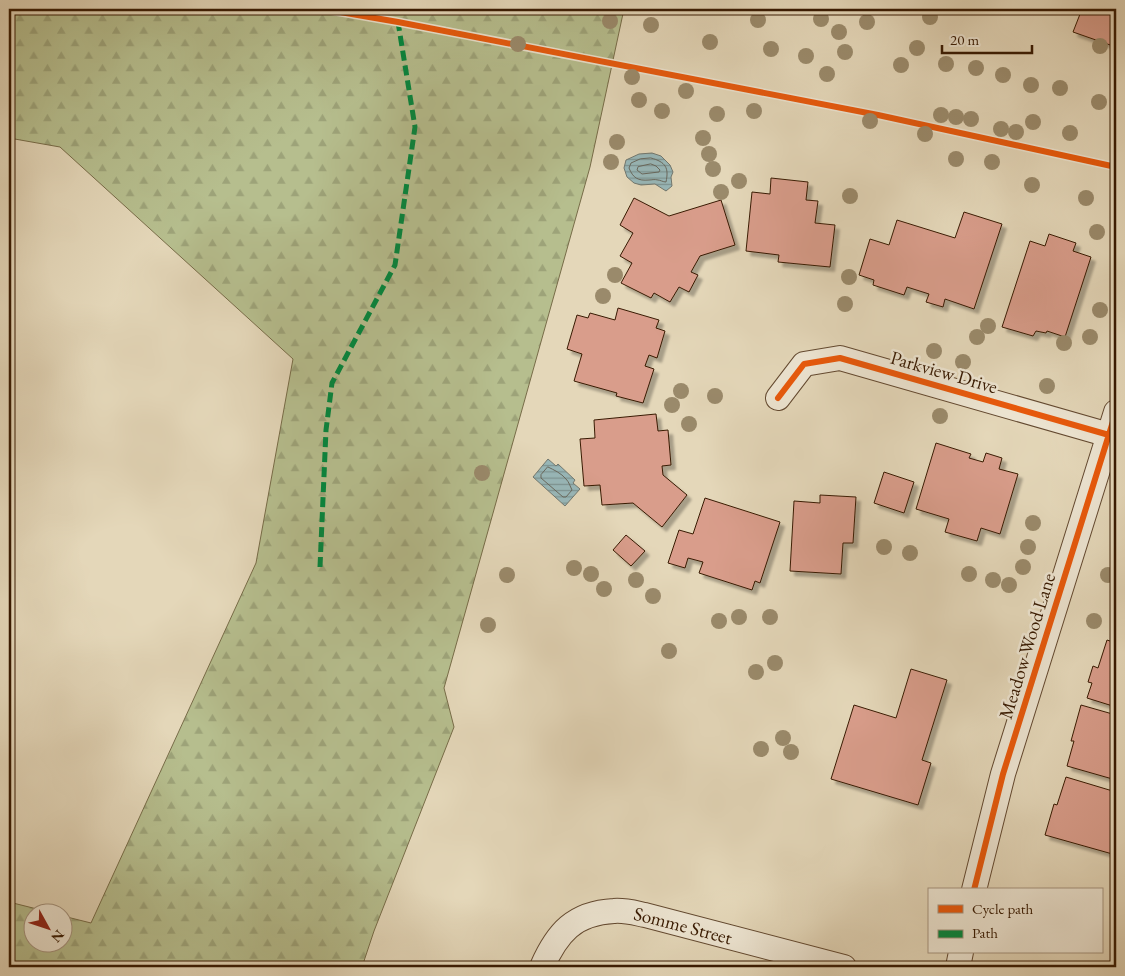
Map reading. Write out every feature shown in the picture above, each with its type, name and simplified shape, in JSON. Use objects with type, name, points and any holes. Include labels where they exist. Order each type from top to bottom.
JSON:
[{"type":"street","name":"Parkview Drive","points":[[778,398],[804,364],[840,358],[1113,436]]},
{"type":"street","name":"Meadow Wood Lane","points":[[974,888],[1003,774],[1113,436],[1116,412]]},
{"type":"street","name":"Somme Street","points":[[542,967],[548,953],[562,932],[577,921],[593,914],[616,911],[645,915],[844,967]]},
{"type":"street","points":[[958,967],[961,954]]},
{"type":"green space","points":[[9,9],[624,9],[590,167],[444,688],[454,727],[374,931],[362,967],[9,967],[9,902],[22,905],[22,954],[72,954],[72,918],[91,923],[256,563],[293,359],[60,147],[9,138]]},
{"type":"water","points":[[652,153],[661,156],[670,165],[673,172],[671,177],[672,186],[666,191],[655,184],[641,185],[634,183],[627,177],[624,168],[626,160],[639,154]]},
{"type":"water","points":[[548,459],[556,466],[558,464],[575,480],[573,483],[580,489],[565,506],[533,477]]},
{"type":"building","points":[[1082,9],[1116,9],[1116,47],[1073,32]]},
{"type":"building","points":[[771,178],[808,182],[806,200],[818,201],[815,223],[835,225],[830,267],[778,262],[779,255],[746,251],[752,192],[770,194]]},
{"type":"building","points":[[634,198],[669,216],[721,200],[735,245],[700,256],[691,272],[698,275],[689,292],[679,287],[670,302],[654,293],[651,298],[621,283],[632,263],[620,256],[633,233],[620,225]]},
{"type":"building","points":[[964,212],[1002,224],[974,309],[945,299],[943,307],[926,302],[929,294],[907,287],[904,295],[873,285],[874,280],[859,275],[870,239],[889,245],[897,220],[955,238]]},
{"type":"building","points":[[1049,234],[1076,243],[1073,251],[1091,257],[1065,337],[1047,331],[1046,333],[1036,331],[1033,336],[1002,327],[1030,241],[1045,246]]},
{"type":"building","points":[[618,308],[659,320],[656,328],[665,331],[657,358],[649,355],[645,366],[654,369],[643,403],[616,396],[617,393],[574,381],[582,354],[567,349],[577,315],[588,318],[590,313],[615,320]]},
{"type":"building","points":[[656,414],[658,431],[668,430],[671,465],[662,466],[663,475],[687,495],[662,527],[633,503],[602,505],[600,485],[584,486],[580,439],[595,438],[594,420]]},
{"type":"building","points":[[936,443],[971,454],[969,458],[983,462],[986,453],[1002,458],[999,469],[1018,474],[1000,534],[981,528],[977,541],[945,532],[949,519],[916,509]]},
{"type":"building","points":[[884,472],[914,482],[904,513],[874,503]]},
{"type":"building","points":[[820,495],[856,497],[853,543],[843,543],[841,574],[790,571],[794,501],[820,503]]},
{"type":"building","points":[[705,498],[780,522],[760,583],[755,581],[752,590],[699,573],[703,562],[688,558],[685,568],[668,563],[679,530],[693,534]]},
{"type":"building","points":[[626,535],[645,551],[631,566],[613,550]]},
{"type":"building","points":[[1107,640],[1116,643],[1116,707],[1087,698],[1092,683],[1088,682],[1093,666],[1098,668]]},
{"type":"building","points":[[911,669],[947,680],[922,760],[931,763],[918,805],[831,779],[854,705],[896,718]]},
{"type":"building","points":[[1081,705],[1116,715],[1114,722],[1116,722],[1116,780],[1067,766],[1074,741],[1071,741]]},
{"type":"building","points":[[1066,777],[1116,792],[1116,855],[1045,835],[1054,804],[1057,805]]},
{"type":"marked path","points":[[320,567],[326,430],[332,383],[395,265],[415,127],[398,22]]},
{"type":"cycle path","points":[[323,9],[878,115],[1116,167]]},
{"type":"cycle path","points":[[778,398],[804,364],[840,358],[1116,437]]},
{"type":"cycle path","points":[[974,888],[1003,774],[1116,412]]}]
